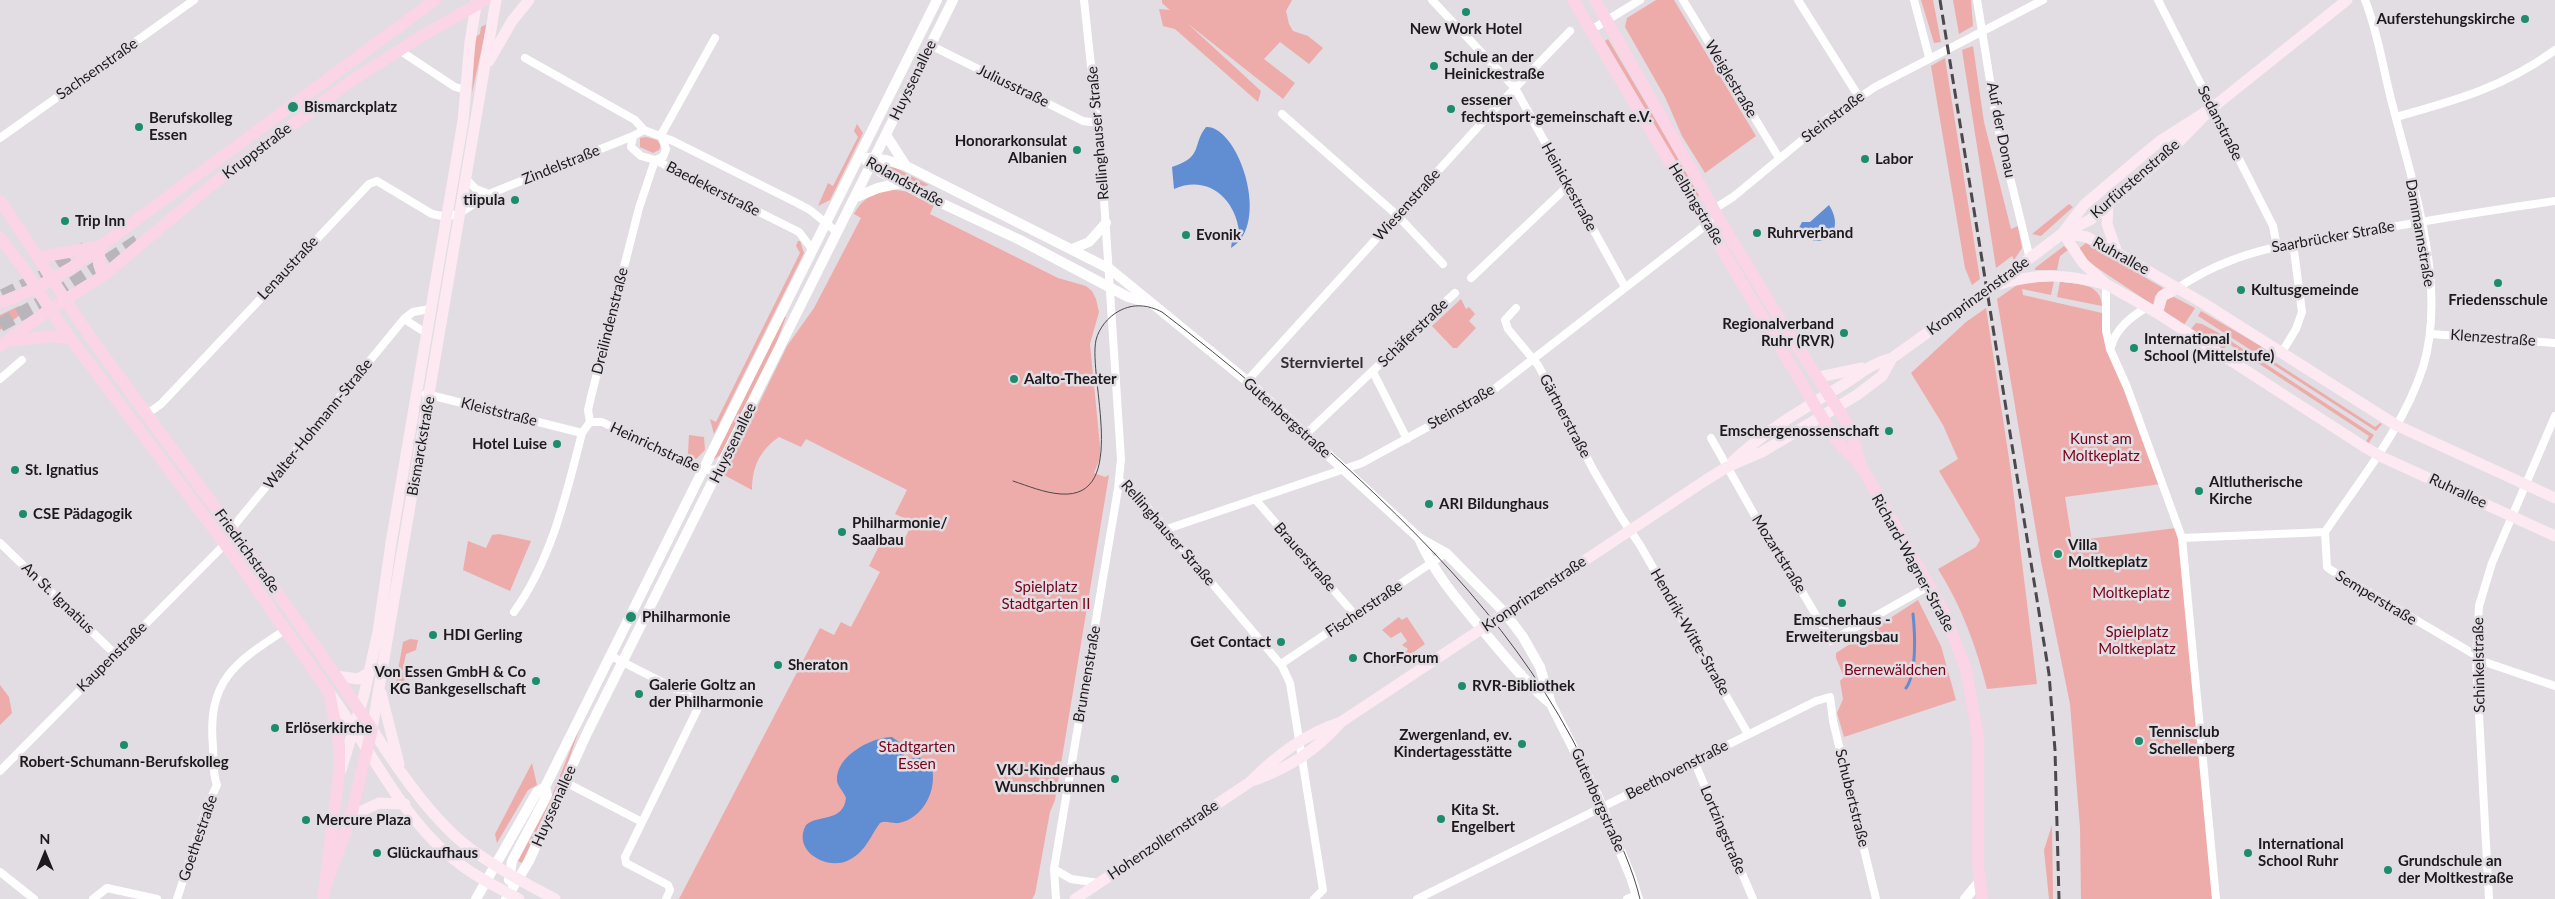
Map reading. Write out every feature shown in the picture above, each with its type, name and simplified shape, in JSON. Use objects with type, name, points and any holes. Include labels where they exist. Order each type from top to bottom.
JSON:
[{"type":"main road","name":"Bismarckstraße","points":[[324,893],[351,816],[380,688],[496,0]]},
{"type":"main road","points":[[484,69],[512,21],[529,0]]},
{"type":"main road","name":"Helbingstraße","points":[[1573,0],[1833,400]]},
{"type":"main road","name":"Helbingstraße","points":[[1595,0],[1817,409]]},
{"type":"main road","name":"Kurfürstenstraße","points":[[2063,232],[2084,205],[2160,141],[2212,108],[2347,0]]},
{"type":"main road","points":[[433,1],[436,11],[436,27]]},
{"type":"main road","name":"Kruppstraße","points":[[0,303],[53,279],[433,1]]},
{"type":"main road","name":"Bismarckstraße","points":[[324,893],[339,774],[360,710],[378,632],[416,392],[447,217],[479,2]]},
{"type":"main road","name":"Kruppstraße","points":[[4,344],[50,309],[103,276],[209,187],[351,81],[479,2]]},
{"type":"main road","name":"Kurfürstenstraße","points":[[2063,232],[2090,220],[2167,154],[2212,108]]},
{"type":"main road","name":"Friedrichstraße","points":[[0,201],[40,257],[65,299],[147,414],[232,528],[401,770],[446,826],[464,843],[484,857],[491,873],[510,885]]},
{"type":"main road","points":[[2108,205],[2106,224],[2118,253]]},
{"type":"main road","name":"Ruhrallee","points":[[2063,232],[2087,237],[2118,253],[2282,352],[2396,425],[2555,498]]},
{"type":"main road","name":"Ruhrallee","points":[[2063,232],[2083,263],[2106,284],[2157,313],[2378,455],[2555,536]]},
{"type":"main road","name":"Kronprinzenstraße","points":[[1300,758],[1320,745],[1341,722],[1482,628],[1727,467],[1762,452],[1817,409],[1833,400],[1866,368],[1892,358],[1993,286],[2063,232]]},
{"type":"main road","name":"Friedrichstraße","points":[[0,238],[70,338],[225,544],[355,727],[405,804],[424,829],[449,856],[491,873],[510,885]]},
{"type":"main road","points":[[40,257],[99,246],[98,264],[103,276]]},
{"type":"main road","points":[[1993,286],[2042,275],[2069,276],[2106,284]]},
{"type":"main road","points":[[2157,313],[2162,296],[2178,288]]},
{"type":"main road","points":[[4,344],[50,336],[70,338]]},
{"type":"main road","name":"Kronprinzenstraße","points":[[1727,467],[1754,441],[1882,376],[1892,358]]},
{"type":"main road","points":[[1819,377],[1866,368]]},
{"type":"main road","name":"Richard-Wagner-Straße","points":[[1833,400],[1852,434],[1860,466]]},
{"type":"main road","name":"Richard-Wagner-Straße","points":[[1817,409],[1842,447],[1860,466],[1944,612],[1956,642],[1973,701],[1979,758],[1979,882],[1982,899]]},
{"type":"main road","points":[[336,676],[358,679],[370,672]]},
{"type":"main road","points":[[380,688],[401,770]]},
{"type":"main road","points":[[329,692],[338,745],[339,774]]},
{"type":"main road","name":"Kronprinzenstraße","points":[[1298,742],[1317,730],[1341,722]]},
{"type":"main road","name":"Hohenzollernstraße","points":[[1076,899],[1250,782],[1274,758],[1298,742]]},
{"type":"main road","name":"Hohenzollernstraße","points":[[1250,782],[1282,770],[1300,758]]},
{"type":"main road","points":[[351,816],[379,803],[405,804]]},
{"type":"main road","points":[[510,885],[519,899]]},
{"type":"main road","points":[[510,885],[555,899]]},
{"type":"street","name":"Sachsenstraße","points":[[0,138],[194,0]]},
{"type":"street","name":"Huyssenallee","points":[[476,899],[537,792],[545,787],[701,470],[937,0]]},
{"type":"street","name":"Huyssenallee","points":[[510,885],[529,860],[623,663],[953,0]]},
{"type":"street","name":"Rellinghauser Straße","points":[[1084,0],[1098,123],[1110,269],[1121,445],[1119,480],[1137,494],[1281,664],[1290,683],[1300,758],[1323,890],[1314,899]]},
{"type":"street","name":"Heinickestraße","points":[[1432,0],[1515,88],[1625,287]]},
{"type":"street","points":[[1591,30],[1640,0]]},
{"type":"street","name":"Weiglestraße","points":[[1683,0],[1779,158]]},
{"type":"street","points":[[1798,0],[1859,97]]},
{"type":"street","points":[[1914,0],[1929,57]]},
{"type":"street","name":"Auf der Donau","points":[[1977,0],[1984,30],[1997,124],[2030,258]]},
{"type":"street","name":"Steinstraße","points":[[1167,529],[1362,463],[1488,394],[1713,217],[1730,199],[1779,158],[1859,97],[1929,57],[2043,0]]},
{"type":"street","name":"Sedanstraße","points":[[2158,0],[2273,226],[2277,247]]},
{"type":"street","name":"Dammannstraße","points":[[2325,532],[2378,455],[2396,425],[2417,384],[2430,334],[2430,274],[2421,221],[2365,0]]},
{"type":"street","name":"Wiesenstraße","points":[[1247,381],[1515,88],[1570,31]]},
{"type":"street","points":[[661,135],[716,38]]},
{"type":"street","name":"Juliusstraße","points":[[930,45],[1083,121],[1098,123]]},
{"type":"street","points":[[399,50],[455,87],[466,90]]},
{"type":"street","points":[[2396,117],[2490,89],[2532,67],[2555,50]]},
{"type":"street","name":"Baedekerstraße","points":[[525,58],[635,120],[644,130],[661,135],[797,203],[826,222],[837,232]]},
{"type":"street","points":[[1282,114],[1398,216],[1443,264]]},
{"type":"street","points":[[633,136],[644,130]]},
{"type":"street","name":"Dreilindenstraße","points":[[590,422],[588,410],[591,397],[640,208],[655,160],[663,157],[666,148],[661,135]]},
{"type":"street","name":"Baedekerstraße","points":[[633,136],[631,143],[633,150],[641,156],[655,160],[799,232],[812,249]]},
{"type":"street","name":"Zindelstraße","points":[[447,217],[460,213],[489,194],[633,136]]},
{"type":"street","points":[[886,136],[906,166]]},
{"type":"street","name":"Rolandstraße","points":[[859,157],[874,162],[906,166],[1072,249],[1110,269],[1136,289],[1150,304]]},
{"type":"street","name":"Rolandstraße","points":[[874,162],[901,183],[924,195],[1080,270],[1128,297],[1150,304]]},
{"type":"street","points":[[466,179],[476,189],[489,194]]},
{"type":"street","name":"Lenaustraße","points":[[147,414],[161,404],[320,233],[369,184],[377,181],[432,214],[447,217]]},
{"type":"street","points":[[856,197],[878,188],[901,183]]},
{"type":"street","points":[[924,195],[938,183]]},
{"type":"street","points":[[1471,278],[1568,186]]},
{"type":"street","name":"Saarbrücker Straße","points":[[2178,288],[2227,260],[2293,243],[2555,200]]},
{"type":"street","points":[[1072,249],[1089,242],[1106,223]]},
{"type":"street","points":[[2282,352],[2296,329],[2302,312],[2293,243]]},
{"type":"street","points":[[2106,284],[2106,331],[2110,349],[2182,538],[2216,899]]},
{"type":"street","name":"Schäferstraße","points":[[1306,434],[1454,293]]},
{"type":"street","name":"Gutenbergstraße","points":[[1150,304],[1247,381],[1419,538],[1446,553],[1505,613],[1540,667],[1552,704],[1602,807],[1637,897]]},
{"type":"street","points":[[2110,349],[2114,334],[2133,316],[2147,307]]},
{"type":"street","name":"Gärtnerstraße","points":[[1516,308],[1508,315],[1505,323],[1534,358],[1594,471],[1630,530]]},
{"type":"street","name":"Walter-Hohmann-Straße","points":[[232,528],[404,319],[413,312],[430,309]]},
{"type":"street","points":[[404,319],[426,333]]},
{"type":"street","name":"Klenzestraße","points":[[2430,334],[2555,343]]},
{"type":"street","points":[[0,379],[22,360]]},
{"type":"street","points":[[1373,372],[1407,438]]},
{"type":"street","name":"Kleiststraße","points":[[416,392],[582,432]]},
{"type":"street","name":"Schinkelstraße","points":[[2489,899],[2476,658],[2479,606],[2492,563],[2555,416]]},
{"type":"street","points":[[514,612],[528,594],[558,525],[582,432],[590,422]]},
{"type":"street","name":"Heinrichstraße","points":[[590,422],[602,422],[701,470],[721,468]]},
{"type":"street","points":[[1711,438],[1727,467]]},
{"type":"street","name":"Mozartstraße","points":[[1727,467],[1777,555],[1784,561],[1830,641],[1929,586]]},
{"type":"street","name":"Brunnenstraße","points":[[1056,899],[1054,869],[1119,480]]},
{"type":"street","name":"Brauerstraße","points":[[1255,499],[1354,615]]},
{"type":"street","name":"Hendrik-Witte-Straße","points":[[1630,530],[1748,734]]},
{"type":"street","points":[[2182,538],[2325,532]]},
{"type":"street","name":"Semperstraße","points":[[2325,532],[2327,566],[2331,570],[2476,658],[2555,686]]},
{"type":"street","name":"Gutenbergstraße","points":[[1419,538],[1430,564],[1524,679],[1552,704]]},
{"type":"street","name":"An St. Ignatius","points":[[0,543],[115,654]]},
{"type":"street","name":"Kaupenstraße","points":[[0,770],[225,544]]},
{"type":"street","name":"Fischerstraße","points":[[1281,664],[1446,553]]},
{"type":"street","name":"Goethestraße","points":[[177,899],[208,804],[217,785],[213,772],[212,719],[220,688],[241,660],[285,630]]},
{"type":"street","points":[[611,656],[701,702],[625,857],[626,863],[668,885],[670,890],[666,899]]},
{"type":"street","name":"Beethovenstraße","points":[[1417,899],[1748,734],[1816,701],[1830,697]]},
{"type":"street","name":"Schubertstraße","points":[[1830,697],[1833,721],[1876,899]]},
{"type":"street","name":"Lortzingstraße","points":[[1694,761],[1753,899]]},
{"type":"street","points":[[565,782],[642,822]]},
{"type":"street","name":"Huyssenallee","points":[[484,857],[497,852],[533,790],[545,787]]},
{"type":"street","name":"Huyssenallee","points":[[510,885],[512,861],[547,795],[545,787]]},
{"type":"street","points":[[1054,869],[1071,879],[1098,884]]},
{"type":"street","points":[[0,872],[34,899]]},
{"type":"street","points":[[1965,899],[1979,882]]},
{"type":"street","points":[[93,899],[107,888],[157,899]]},
{"type":"street","points":[[1627,899],[1637,897]]},
{"type":"green space","points":[[1162,0],[1292,0],[1286,11],[1293,31],[1308,36],[1323,48],[1309,64],[1280,42],[1264,59],[1295,83],[1283,99],[1187,23],[1261,91],[1258,102],[1175,29],[1163,26],[1159,9],[1170,10],[1162,3]]},
{"type":"green space","points":[[1656,0],[1674,0],[1756,136],[1705,173],[1682,136],[1665,97],[1625,27],[1627,18]]},
{"type":"green space","points":[[1921,0],[1933,0],[1941,42],[1934,43]]},
{"type":"green space","points":[[1953,0],[1971,0],[1973,26],[1959,34]]},
{"type":"green space","points":[[487,24],[472,93],[475,37],[480,34],[481,27]]},
{"type":"green space","points":[[1608,39],[1700,195],[1697,197],[1605,41]]},
{"type":"green space","points":[[1973,46],[1984,122],[2011,229],[2018,226],[2022,248],[2014,260],[2012,256],[1996,268],[1962,50]]},
{"type":"green space","points":[[1945,58],[1980,279],[1972,285],[1965,268],[1931,66]]},
{"type":"green space","points":[[857,124],[863,133],[830,200],[818,206],[828,183],[833,186],[858,137],[854,131]]},
{"type":"green space","points":[[646,137],[657,140],[661,145],[659,150],[653,153],[640,147],[640,138]]},
{"type":"green space","points":[[888,164],[929,185],[921,187],[886,169]]},
{"type":"green space","name":"Stadtgarten Essen","points":[[888,189],[910,192],[934,205],[930,214],[1058,278],[1086,286],[1092,291],[1096,299],[1099,312],[1090,344],[1100,446],[1100,458],[1094,473],[1105,477],[1109,475],[1055,800],[1050,812],[1035,894],[1032,899],[679,899],[820,628],[834,635],[841,622],[851,627],[880,572],[869,566],[883,538],[901,546],[913,522],[895,514],[907,490],[806,439],[801,447],[779,437],[772,442],[758,460],[752,482],[752,490],[724,475],[787,346],[814,308],[861,218],[854,214],[860,204],[868,198]]},
{"type":"green space","points":[[2069,204],[2073,207],[2041,236],[2032,234]]},
{"type":"green space","points":[[798,241],[800,241],[804,253],[714,434],[710,419],[716,422],[800,253],[796,246]]},
{"type":"green space","points":[[2086,243],[2163,288],[2155,296],[2153,305],[2087,261],[2077,250]]},
{"type":"green space","points":[[2064,246],[2068,250],[2060,256],[2057,270],[2035,270],[2035,268]]},
{"type":"green space","points":[[2054,281],[2051,295],[2022,289],[2023,295],[2102,313],[2104,338],[2161,484],[2065,497],[2072,541],[2176,528],[2179,539],[2215,899],[2081,899],[2080,827],[2070,704],[2041,561],[1997,299],[2020,283]]},
{"type":"green space","points":[[2060,282],[2081,284],[2093,289],[2101,298],[2102,306],[2057,297]]},
{"type":"green space","points":[[2174,297],[2195,308],[2184,325],[2166,314],[2164,310],[2167,299]]},
{"type":"green space","points":[[1461,299],[1466,309],[1469,307],[1475,314],[1469,321],[1476,328],[1457,348],[1453,348],[1432,326]]},
{"type":"green space","points":[[19,306],[24,312],[0,330],[0,315]]},
{"type":"green space","points":[[1986,308],[2010,465],[2037,684],[1987,689],[1967,627],[1947,583],[1938,569],[1976,547],[1980,540],[1939,471],[1958,459],[1943,425],[1911,373],[1966,322]]},
{"type":"green space","points":[[2201,311],[2266,349],[2262,354],[2375,427],[2380,423],[2382,424],[2376,431],[2198,316]]},
{"type":"green space","points":[[783,317],[786,317],[773,352],[723,453],[713,460]]},
{"type":"green space","points":[[2196,323],[2217,332],[2374,435],[2368,444],[2366,442],[2369,436],[2229,344],[2222,350],[2190,330]]},
{"type":"green space","points":[[689,435],[704,437],[705,450],[696,459],[685,459],[688,453]]},
{"type":"green space","points":[[499,534],[531,541],[510,591],[463,570],[468,541],[486,548],[492,535]]},
{"type":"green space","name":"Bernewäldchen","points":[[1918,600],[1941,646],[1956,700],[1844,737],[1837,713],[1843,699],[1840,681],[1844,677],[1836,658],[1836,653]]},
{"type":"green space","points":[[1399,617],[1402,620],[1407,617],[1425,644],[1394,666],[1394,658],[1398,656],[1396,649],[1405,654],[1408,649],[1402,645],[1407,641],[1401,632],[1391,638],[1382,630]]},
{"type":"green space","points":[[410,639],[418,640],[416,650],[406,654],[402,673],[406,672],[404,683],[396,682],[403,642]]},
{"type":"green space","points":[[0,685],[9,697],[12,713],[0,725]]},
{"type":"green space","points":[[582,721],[566,768],[522,863],[518,861],[549,803]]},
{"type":"green space","points":[[532,763],[537,785],[528,790],[497,843],[495,834]]},
{"type":"green space","points":[[2052,825],[2053,899],[2049,899],[2044,850]]},
{"type":"water","points":[[1206,127],[1218,131],[1229,142],[1239,158],[1246,178],[1250,199],[1249,219],[1243,236],[1231,248],[1233,233],[1239,231],[1232,208],[1225,199],[1208,187],[1198,185],[1186,185],[1174,189],[1172,167],[1189,159],[1196,150]]},
{"type":"water","points":[[1829,205],[1834,216],[1835,225],[1832,233],[1820,241],[1805,236],[1799,228],[1802,222],[1810,222]]},
{"type":"water","points":[[892,737],[899,742],[905,759],[920,758],[932,768],[932,786],[926,802],[915,816],[908,820],[899,823],[880,823],[863,849],[847,861],[829,863],[813,856],[803,842],[803,834],[806,825],[835,815],[844,806],[846,798],[837,781],[838,772],[842,764],[848,756],[865,744]]},
{"type":"waterway","points":[[1906,688],[1910,681],[1914,663],[1913,614]]},
{"type":"tunnel","points":[[0,325],[54,296],[138,241]]},
{"type":"tunnel","points":[[3,296],[42,277],[86,248]]},
{"type":"tram line","points":[[1013,481],[1043,491],[1061,494],[1082,490],[1094,477],[1100,457],[1101,433],[1095,358],[1097,336],[1108,320],[1115,313],[1125,308],[1141,306],[1162,312],[1262,392],[1310,434],[1397,515],[1469,591],[1531,672],[1559,715],[1584,762],[1607,812],[1634,877],[1640,899]]},
{"type":"railway","points":[[1940,0],[2049,674],[2055,750],[2059,899]]},
{"type":"place","name":"New Work Hotel","points":[[1466,12]]},
{"type":"place","name":"Auferstehungskirche","points":[[2525,19]]},
{"type":"place","name":"Schule an der Heinickestraße","points":[[1434,66]]},
{"type":"place","name":"Bismarckplatz","points":[[293,107]]},
{"type":"place","name":"essener fechtsport-gemeinschaft e.V.","points":[[1451,109]]},
{"type":"place","name":"Berufskolleg Essen","points":[[139,127]]},
{"type":"place","name":"Honorarkonsulat Albanien","points":[[1077,150]]},
{"type":"place","name":"Labor","points":[[1865,159]]},
{"type":"place","name":"tiipula","points":[[515,200]]},
{"type":"place","name":"Trip Inn","points":[[65,221]]},
{"type":"place","name":"Ruhrverband","points":[[1757,233]]},
{"type":"place","name":"Evonik","points":[[1186,235]]},
{"type":"place","name":"Friedensschule","points":[[2498,283]]},
{"type":"place","name":"Kultusgemeinde","points":[[2241,290]]},
{"type":"place","name":"Regionalverband Ruhr (RVR)","points":[[1844,333]]},
{"type":"place","name":"International School (Mittelstufe)","points":[[2134,348]]},
{"type":"place","name":"Aalto-Theater","points":[[1014,379]]},
{"type":"place","name":"Emschergenossenschaft","points":[[1889,431]]},
{"type":"place","name":"Hotel Luise","points":[[557,444]]},
{"type":"place","name":"St. Ignatius","points":[[15,470]]},
{"type":"place","name":"Altlutherische Kirche","points":[[2199,491]]},
{"type":"place","name":"ARI Bildunghaus","points":[[1429,504]]},
{"type":"place","name":"CSE Pädagogik","points":[[23,514]]},
{"type":"place","name":"Philharmonie/ Saalbau","points":[[842,532]]},
{"type":"place","name":"Villa Moltkeplatz","points":[[2058,554]]},
{"type":"place","name":"Emscherhaus - Erweiterungsbau","points":[[1842,603]]},
{"type":"place","name":"Philharmonie","points":[[631,617]]},
{"type":"place","name":"HDI Gerling","points":[[433,635]]},
{"type":"place","name":"Get Contact","points":[[1281,642]]},
{"type":"place","name":"ChorForum","points":[[1353,658]]},
{"type":"place","name":"Sheraton","points":[[778,665]]},
{"type":"place","name":"Von Essen GmbH & Co KG Bankgesellschaft","points":[[536,681]]},
{"type":"place","name":"RVR-Bibliothek","points":[[1462,686]]},
{"type":"place","name":"Galerie Goltz an der Philharmonie","points":[[639,694]]},
{"type":"place","name":"Erlöserkirche","points":[[275,728]]},
{"type":"place","name":"Tennisclub Schellenberg","points":[[2139,741]]},
{"type":"place","name":"Zwergenland, ev. Kindertagesstätte","points":[[1522,744]]},
{"type":"place","name":"Robert-Schumann-Berufskolleg","points":[[124,745]]},
{"type":"place","name":"VKJ-Kinderhaus Wunschbrunnen","points":[[1115,779]]},
{"type":"place","name":"Kita St. Engelbert","points":[[1441,819]]},
{"type":"place","name":"Mercure Plaza","points":[[306,820]]},
{"type":"place","name":"Glückaufhaus","points":[[377,853]]},
{"type":"place","name":"International School Ruhr","points":[[2248,853]]},
{"type":"place","name":"Grundschule an der Moltkestraße","points":[[2388,870]]},
{"type":"district","name":"Sternviertel","points":[[1322,363]]},
{"type":"park label","name":"Kunst am Moltkeplatz","points":[[2101,448]]},
{"type":"park label","name":"Moltkeplatz","points":[[2131,593]]},
{"type":"park label","name":"Spielplatz Stadtgarten II","points":[[1046,596]]},
{"type":"park label","name":"Spielplatz Moltkeplatz","points":[[2137,640]]}]
